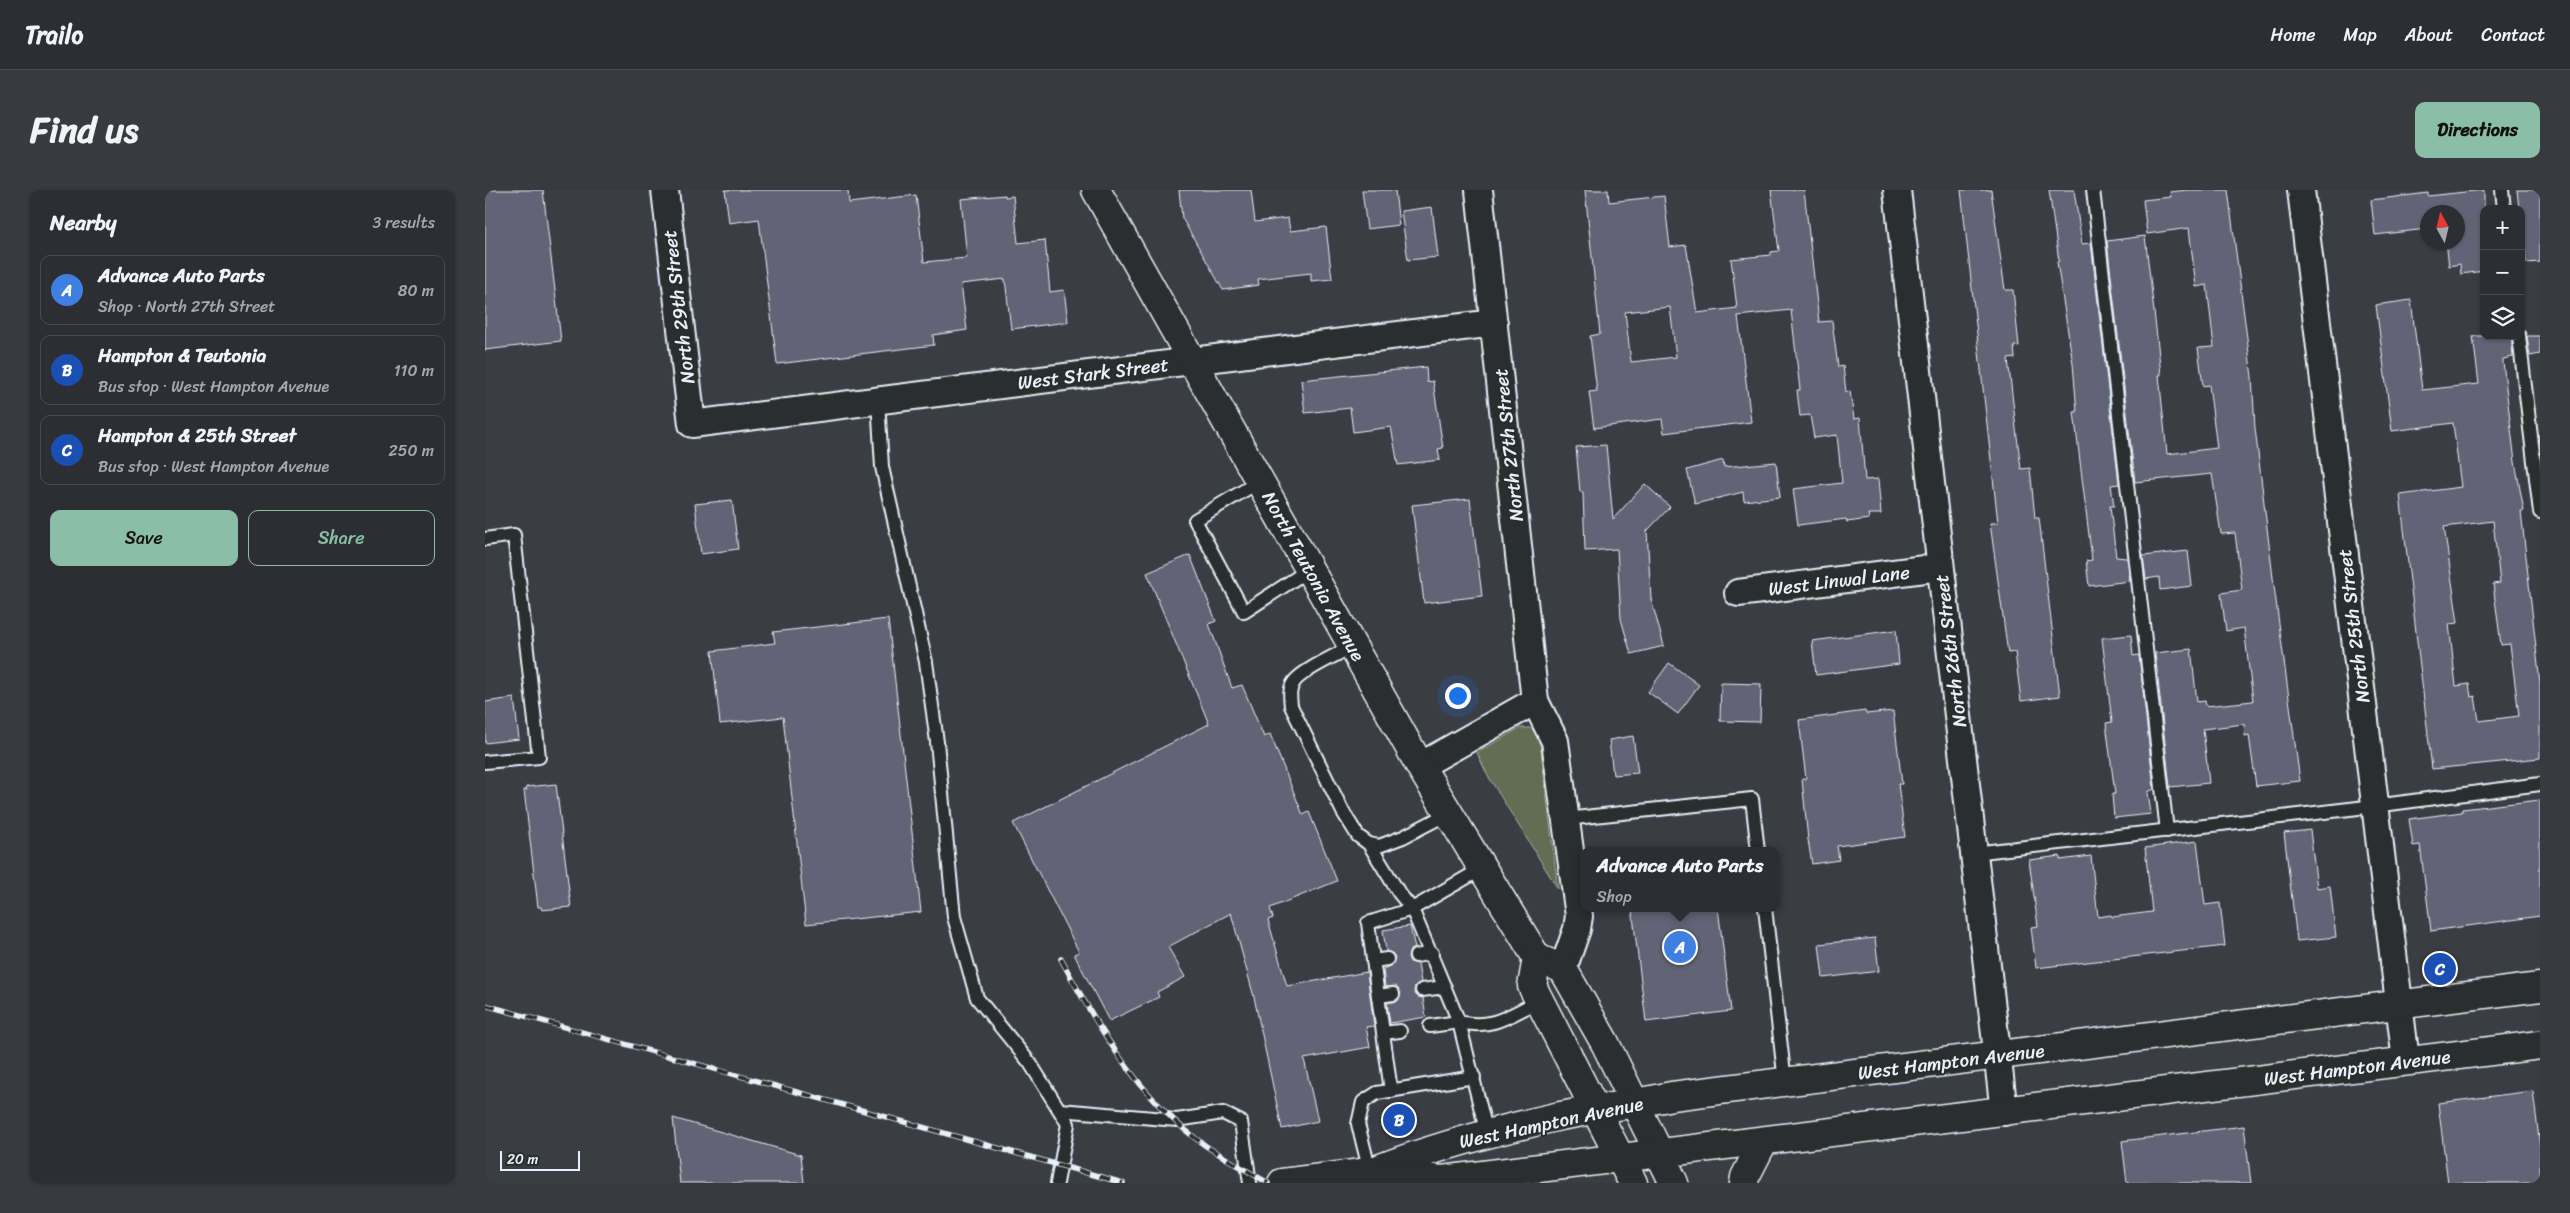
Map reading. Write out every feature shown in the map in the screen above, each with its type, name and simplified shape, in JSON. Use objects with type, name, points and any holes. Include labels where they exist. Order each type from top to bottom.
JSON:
[{"type":"main road","name":"North Teutonia Avenue","points":[[1096,190],[1420,766],[1537,958]]},
{"type":"main road","points":[[1627,1171],[1532,986],[1537,958],[1563,969],[1605,1043],[1674,1183]]},
{"type":"main road","name":"West Hampton Avenue","points":[[1370,1172],[1427,1149],[1595,1110],[1672,1096],[2540,987]]},
{"type":"main road","name":"West Hampton Avenue","points":[[1282,1183],[1370,1172],[1447,1182],[1627,1171],[1661,1155],[2540,1044]]},
{"type":"main road","points":[[1744,1183],[1745,1176],[1763,1142]]},
{"type":"street","name":"North 29th Street","points":[[665,190],[692,424]]},
{"type":"street","name":"North 27th Street","points":[[1479,190],[1535,701],[1555,741],[1579,916],[1577,930],[1563,969]]},
{"type":"street","name":"North 26th Street","points":[[1897,190],[2004,1112]]},
{"type":"street","name":"North 25th Street","points":[[2301,190],[2406,1061]]},
{"type":"street","name":"West Stark Street","points":[[692,424],[1494,323]]},
{"type":"street","name":"West Linwal Lane","points":[[1738,593],[1940,567]]},
{"type":"street","points":[[1420,766],[1535,701]]},
{"type":"lane","points":[[2093,190],[2167,831]]},
{"type":"lane","points":[[2502,190],[2504,205]]},
{"type":"lane","points":[[2519,340],[2540,512]]},
{"type":"lane","points":[[878,400],[882,467],[926,662],[937,742],[954,917],[977,998],[1030,1063],[1068,1124],[1057,1183]]},
{"type":"lane","points":[[1260,481],[1195,520],[1244,612],[1310,569]]},
{"type":"lane","points":[[485,539],[514,535],[539,757],[485,762]]},
{"type":"lane","points":[[1353,646],[1301,675],[1294,682],[1290,691],[1291,706],[1343,812],[1358,836],[1369,844],[1399,893],[1413,909],[1459,1022],[1487,1134]]},
{"type":"lane","points":[[1973,853],[2375,806],[2540,784]]},
{"type":"lane","points":[[1566,819],[1752,799],[1758,847]]},
{"type":"lane","points":[[1369,844],[1379,846],[1403,838],[1449,813]]},
{"type":"lane","points":[[1391,1091],[1367,923],[1413,909],[1483,868]]},
{"type":"lane","points":[[1765,912],[1785,1082]]},
{"type":"lane","points":[[1416,956],[1432,953]]},
{"type":"lane","points":[[1373,961],[1387,959]]},
{"type":"lane","points":[[1422,990],[1445,987]]},
{"type":"lane","points":[[1378,996],[1393,994]]},
{"type":"lane","points":[[1430,1026],[1459,1022],[1474,1026],[1489,1025],[1539,1001]]},
{"type":"lane","points":[[1383,1033],[1400,1030]]},
{"type":"lane","points":[[1370,1172],[1359,1124],[1360,1110],[1363,1102],[1377,1093],[1474,1076]]},
{"type":"lane","points":[[1060,1110],[1177,1120],[1223,1113],[1241,1122],[1250,1183]]},
{"type":"green space","points":[[1520,728],[1530,728],[1539,734],[1558,889],[1488,776],[1477,753]]},
{"type":"building","points":[[485,190],[543,190],[561,341],[485,350]]},
{"type":"building","points":[[725,190],[848,190],[849,203],[916,195],[924,262],[967,258],[961,199],[1013,196],[1018,243],[1045,240],[1050,292],[1064,290],[1068,322],[1011,329],[1005,279],[961,284],[967,330],[933,335],[934,345],[777,364],[759,219],[729,223]]},
{"type":"building","points":[[1179,190],[1251,190],[1255,222],[1288,218],[1290,231],[1326,227],[1332,279],[1311,281],[1311,273],[1258,279],[1259,285],[1223,290],[1182,218]]},
{"type":"building","points":[[1362,190],[1395,190],[1399,225],[1367,229]]},
{"type":"building","points":[[1585,190],[1608,190],[1609,202],[1664,196],[1670,247],[1686,245],[1697,313],[1737,308],[1731,259],[1771,255],[1771,252],[1779,251],[1771,190],[1804,190],[1819,322],[1832,321],[1838,367],[1843,366],[1846,392],[1850,391],[1854,419],[1860,418],[1865,480],[1878,479],[1881,514],[1868,514],[1869,519],[1847,522],[1846,519],[1798,525],[1793,489],[1842,483],[1837,435],[1814,438],[1810,415],[1800,416],[1797,390],[1800,390],[1791,310],[1738,316],[1751,422],[1664,433],[1662,419],[1594,428],[1589,392],[1597,391],[1590,336],[1600,334]],"holes":[[[1670,307],[1676,357],[1631,362],[1625,312]]]},
{"type":"building","points":[[1961,190],[1991,190],[2005,290],[2013,290],[2019,346],[2014,346],[2015,358],[2008,359],[2015,420],[2021,469],[2030,468],[2035,518],[2039,518],[2060,696],[2021,701],[2015,652],[2008,653],[1990,523],[1998,523]]},
{"type":"building","points":[[2049,190],[2074,190],[2082,244],[2091,243],[2119,484],[2111,485],[2114,506],[2110,506],[2116,557],[2127,558],[2130,581],[2089,586],[2086,561],[2092,560],[2074,412],[2077,412],[2073,364],[2057,262],[2059,261]]},
{"type":"building","points":[[2228,190],[2252,377],[2255,428],[2274,586],[2300,781],[2256,786],[2249,735],[2245,736],[2244,724],[2203,729],[2209,783],[2170,787],[2155,653],[2191,649],[2197,702],[2205,701],[2206,706],[2253,701],[2244,628],[2226,631],[2221,593],[2242,590],[2235,533],[2221,534],[2212,474],[2135,482],[2107,241],[2145,236],[2161,375],[2159,375],[2167,454],[2217,448],[2209,385],[2203,386],[2198,348],[2214,347],[2207,285],[2196,287],[2189,228],[2147,234],[2143,200],[2171,197],[2170,192]]},
{"type":"building","points":[[2484,190],[2484,205],[2480,205],[2480,272],[2461,274],[2460,264],[2449,266],[2447,250],[2465,250],[2465,205],[2420,205],[2420,230],[2375,235],[2371,200],[2428,193],[2428,196]]},
{"type":"building","points":[[2517,190],[2540,190],[2540,262],[2526,263],[2525,205],[2519,205]]},
{"type":"building","points":[[1432,207],[1438,257],[1408,260],[1401,211]]},
{"type":"building","points":[[2411,300],[2422,390],[2479,384],[2473,336],[2480,336],[2480,340],[2511,340],[2513,357],[2503,359],[2503,362],[2515,462],[2524,511],[2521,511],[2540,684],[2540,758],[2432,769],[2400,495],[2461,487],[2453,423],[2392,431],[2376,305]],"holes":[[[2493,521],[2500,583],[2493,584],[2501,645],[2510,644],[2519,716],[2479,721],[2475,696],[2471,697],[2469,684],[2456,686],[2449,624],[2458,623],[2444,527]]]},
{"type":"building","points":[[2527,336],[2540,336],[2540,354],[2530,356]]},
{"type":"building","points":[[1426,367],[1427,382],[1433,381],[1443,448],[1438,449],[1440,460],[1398,465],[1391,427],[1353,432],[1350,408],[1305,413],[1301,380]]},
{"type":"building","points":[[1606,445],[1613,519],[1645,484],[1670,507],[1647,531],[1651,599],[1664,646],[1631,654],[1621,619],[1617,549],[1585,551],[1583,492],[1580,492],[1576,447]]},
{"type":"building","points":[[1723,460],[1724,467],[1776,462],[1780,497],[1744,501],[1743,492],[1695,504],[1687,470]]},
{"type":"building","points":[[1470,499],[1482,596],[1424,603],[1412,505]]},
{"type":"building","points":[[732,500],[738,549],[701,554],[695,504]]},
{"type":"building","points":[[2188,551],[2192,586],[2160,590],[2159,577],[2146,579],[2143,556]]},
{"type":"building","points":[[1190,555],[1216,621],[1209,624],[1232,688],[1242,685],[1264,737],[1270,734],[1303,815],[1309,812],[1337,881],[1270,908],[1273,918],[1268,920],[1287,986],[1367,972],[1374,1026],[1366,1027],[1370,1047],[1304,1059],[1318,1121],[1282,1129],[1254,997],[1231,913],[1168,947],[1185,977],[1157,992],[1159,997],[1109,1021],[1074,954],[1079,952],[1013,823],[1209,724],[1147,573]]},
{"type":"building","points":[[888,619],[921,912],[806,924],[783,717],[720,724],[712,651],[775,643],[773,632]]},
{"type":"building","points":[[1896,630],[1899,664],[1816,675],[1812,641]]},
{"type":"building","points":[[2131,635],[2133,656],[2139,655],[2154,789],[2148,792],[2151,814],[2114,818],[2112,794],[2115,794],[2106,723],[2112,722],[2102,638]]},
{"type":"building","points":[[1669,663],[1699,685],[1678,714],[1648,692]]},
{"type":"building","points":[[1721,683],[1761,684],[1760,722],[1720,721]]},
{"type":"building","points":[[514,698],[519,739],[485,743],[485,702]]},
{"type":"building","points":[[1865,711],[1866,714],[1893,711],[1902,784],[1898,784],[1905,837],[1837,846],[1839,860],[1812,864],[1802,779],[1806,779],[1799,720]]},
{"type":"building","points":[[1633,736],[1638,773],[1613,775],[1609,740]]},
{"type":"building","points":[[556,784],[571,907],[542,910],[541,907],[538,907],[524,790],[527,790],[526,787]]},
{"type":"building","points":[[2540,800],[2540,916],[2431,931],[2420,845],[2413,846],[2409,819],[2462,812],[2462,809]]},
{"type":"building","points":[[2310,830],[2317,888],[2330,886],[2336,937],[2297,941],[2284,833]]},
{"type":"building","points":[[2197,841],[2205,905],[2220,903],[2225,946],[2036,968],[2031,927],[2038,926],[2029,860],[2060,856],[2060,860],[2091,856],[2098,917],[2111,915],[2112,917],[2152,912],[2145,848]]},
{"type":"building","points":[[1632,912],[1719,912],[1731,1011],[1646,1022]]},
{"type":"building","points":[[1410,926],[1415,948],[1410,950],[1408,957],[1410,962],[1418,964],[1421,982],[1415,986],[1414,992],[1418,997],[1423,998],[1426,1017],[1390,1023],[1387,1003],[1398,1001],[1401,993],[1396,986],[1385,987],[1383,969],[1392,965],[1395,958],[1393,954],[1386,951],[1383,930]]},
{"type":"building","points":[[1875,938],[1879,971],[1823,978],[1819,944]]},
{"type":"building","points":[[2533,1091],[2540,1147],[2540,1183],[2448,1183],[2438,1103]]},
{"type":"building","points":[[673,1118],[801,1155],[804,1183],[680,1183]]},
{"type":"building","points":[[2244,1126],[2251,1183],[2127,1183],[2122,1141]]},
{"type":"railway","points":[[1061,959],[1106,1036],[1141,1085],[1161,1107],[1182,1128],[1206,1146],[1268,1183]]},
{"type":"railway","points":[[485,1005],[1123,1183]]},
{"type":"place","name":"Advance Auto Parts","points":[[1680,947]]},
{"type":"place","name":"Hampton & 25th Street","points":[[2440,969]]},
{"type":"place","name":"Hampton & Teutonia","points":[[1399,1120]]}]
